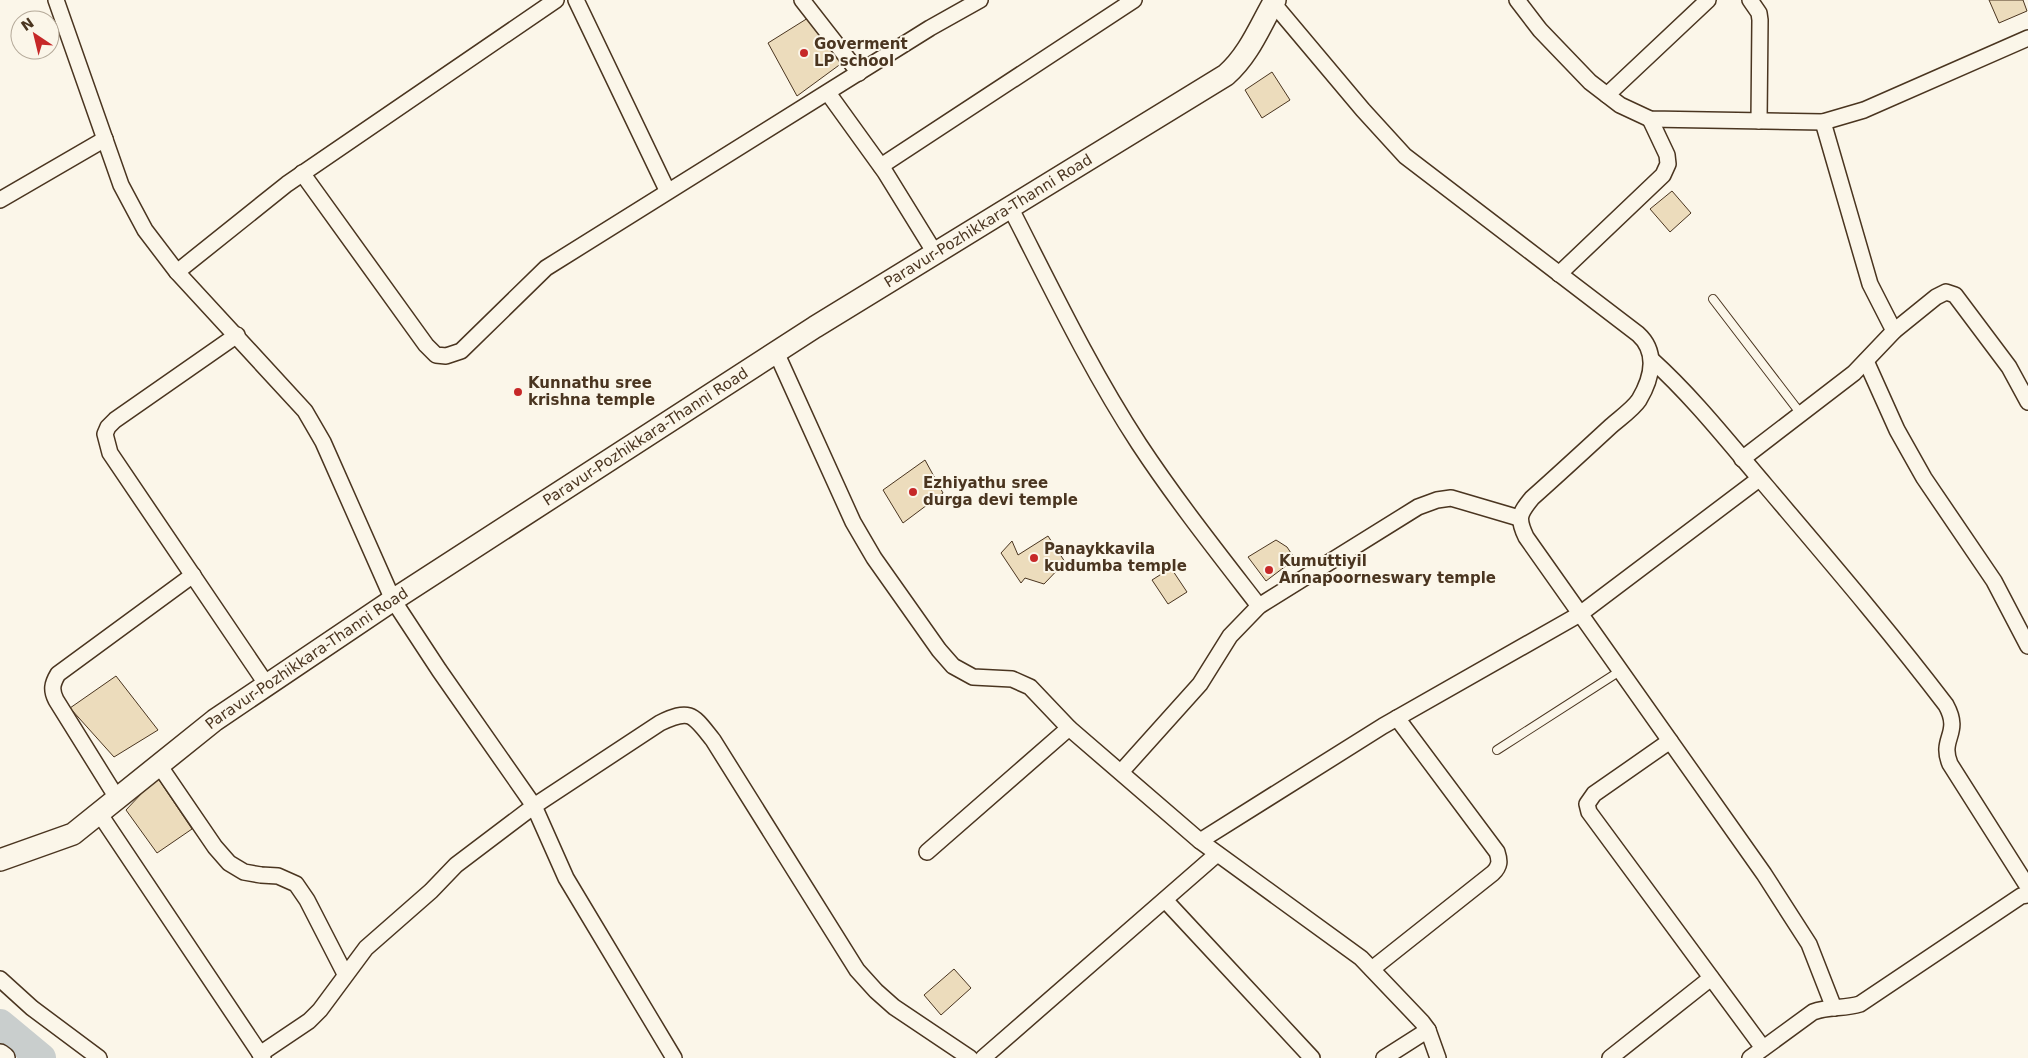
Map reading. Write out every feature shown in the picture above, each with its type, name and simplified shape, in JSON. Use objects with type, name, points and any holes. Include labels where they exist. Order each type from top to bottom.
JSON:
[{"type":"main road","name":"Paravur-Pozhikkara-Thanni Road","points":[[0,860],[73,834],[215,720],[393,600],[776,352],[1226,75],[1238,64],[1245,54],[1274,1]]},
{"type":"main road","points":[[0,1055],[4,1058]]},
{"type":"street","points":[[56,0],[121,185],[145,230],[178,272],[305,411],[323,442],[393,600],[439,670],[534,806],[566,878],[674,1058]]},
{"type":"street","points":[[178,272],[302,173],[556,0]]},
{"type":"street","points":[[576,0],[668,190]]},
{"type":"street","points":[[802,0],[859,73]]},
{"type":"street","points":[[302,173],[426,345],[436,355],[446,356],[461,351],[546,268],[930,28],[980,0]]},
{"type":"street","points":[[882,166],[1134,0]]},
{"type":"street","points":[[1518,0],[1546,36],[1590,82],[1620,105],[1650,119],[1823,122],[1864,110],[2028,38]]},
{"type":"street","points":[[1607,95],[1708,0]]},
{"type":"street","points":[[1750,0],[1759,13],[1760,20],[1759,121]]},
{"type":"street","points":[[1274,1],[1363,110],[1406,156],[1646,341],[1650,348],[1652,360],[1650,376],[1639,401],[1532,498],[1523,509],[1519,518],[1526,537],[1764,874],[1810,944],[1834,1008]]},
{"type":"street","points":[[828,93],[882,166],[935,253]]},
{"type":"street","points":[[1559,274],[1663,175],[1668,164],[1667,155],[1650,119]]},
{"type":"street","points":[[1823,122],[1870,284],[1894,331]]},
{"type":"street","points":[[0,200],[105,139]]},
{"type":"street","points":[[1010,207],[1087,356],[1138,443],[1180,504],[1259,606]]},
{"type":"street","points":[[1742,459],[1866,361],[1894,331],[1940,294],[1951,292],[1955,295],[2009,367],[2028,402]]},
{"type":"street","points":[[237,335],[115,420],[108,427],[105,434],[110,453],[267,685]]},
{"type":"street","points":[[776,352],[853,522],[874,558],[939,650],[953,666],[973,677],[1012,679],[1026,684],[1069,728],[1200,841],[1361,958],[1428,1030],[1438,1058]]},
{"type":"street","points":[[1652,360],[1691,398],[1899,643],[1946,705],[1952,716],[1953,726],[1946,745],[1946,754],[1950,764],[2028,887]]},
{"type":"street","points":[[1866,361],[1897,430],[1924,478],[1994,581],[2028,646]]},
{"type":"street","points":[[1200,841],[1397,718],[1580,614],[1760,479]]},
{"type":"street","points":[[1121,772],[1200,684],[1230,636],[1259,606],[1418,507],[1437,500],[1452,498],[1519,518]]},
{"type":"street","points":[[117,798],[56,700],[52,692],[53,682],[58,674],[193,575]]},
{"type":"street","points":[[99,813],[261,1056],[309,1021],[320,1010],[366,948],[431,892],[456,865],[534,806],[660,723],[677,714],[689,715],[698,721],[713,740],[857,970],[894,1007],[970,1058]]},
{"type":"street","points":[[1372,969],[1493,873],[1498,868],[1500,861],[1497,852],[1397,718]]},
{"type":"street","points":[[927,852],[1069,728]]},
{"type":"street","points":[[1670,740],[1594,794],[1587,804],[1589,812],[1711,978],[1758,1054],[1813,1012],[1824,1008],[1848,1008],[1860,1004],[2021,896],[2028,895]]},
{"type":"street","points":[[159,764],[215,847],[229,863],[244,872],[278,876],[296,884],[307,900],[345,974]]},
{"type":"street","points":[[985,1058],[1217,854]]},
{"type":"street","points":[[1165,900],[1312,1058]]},
{"type":"street","points":[[0,978],[32,1008],[99,1058]]},
{"type":"street","points":[[1610,1058],[1711,978]]},
{"type":"street","points":[[1384,1058],[1428,1030]]},
{"type":"lane","points":[[1713,299],[1801,414]]},
{"type":"lane","points":[[1496,750],[1620,671]]},
{"type":"building","points":[[1989,0],[2023,0],[2027,11],[1999,23]]},
{"type":"building","name":"Goverment LP school","points":[[808,18],[842,63],[797,96],[768,43]]},
{"type":"building","points":[[1272,72],[1290,100],[1262,118],[1245,90]]},
{"type":"building","points":[[1672,191],[1691,213],[1670,232],[1650,209]]},
{"type":"building","name":"Ezhiyathu sree durga devi temple","points":[[925,460],[943,493],[903,523],[883,490]]},
{"type":"building","name":"Panaykkavila kudumba temple","points":[[1048,536],[1065,562],[1044,584],[1025,578],[1021,583],[1001,553],[1012,541],[1018,555]]},
{"type":"building","name":"Kumuttiyil Annapoorneswary temple","points":[[1276,540],[1287,547],[1295,559],[1266,581],[1248,557]]},
{"type":"building","points":[[1171,568],[1187,592],[1168,604],[1152,580]]},
{"type":"building","points":[[116,676],[158,730],[114,757],[70,708]]},
{"type":"building","points":[[157,777],[192,829],[157,853],[126,810]]},
{"type":"building","points":[[954,969],[971,988],[941,1015],[924,995]]},
{"type":"waterway","points":[[0,1024],[41,1058]]},
{"type":"place","name":"Goverment LP school","points":[[804,53]]},
{"type":"place","name":"Kunnathu sree krishna temple","points":[[518,392]]},
{"type":"place","name":"Ezhiyathu sree durga devi temple","points":[[913,492]]},
{"type":"place","name":"Panaykkavila kudumba temple","points":[[1034,558]]},
{"type":"place","name":"Kumuttiyil Annapoorneswary temple","points":[[1269,570]]}]
